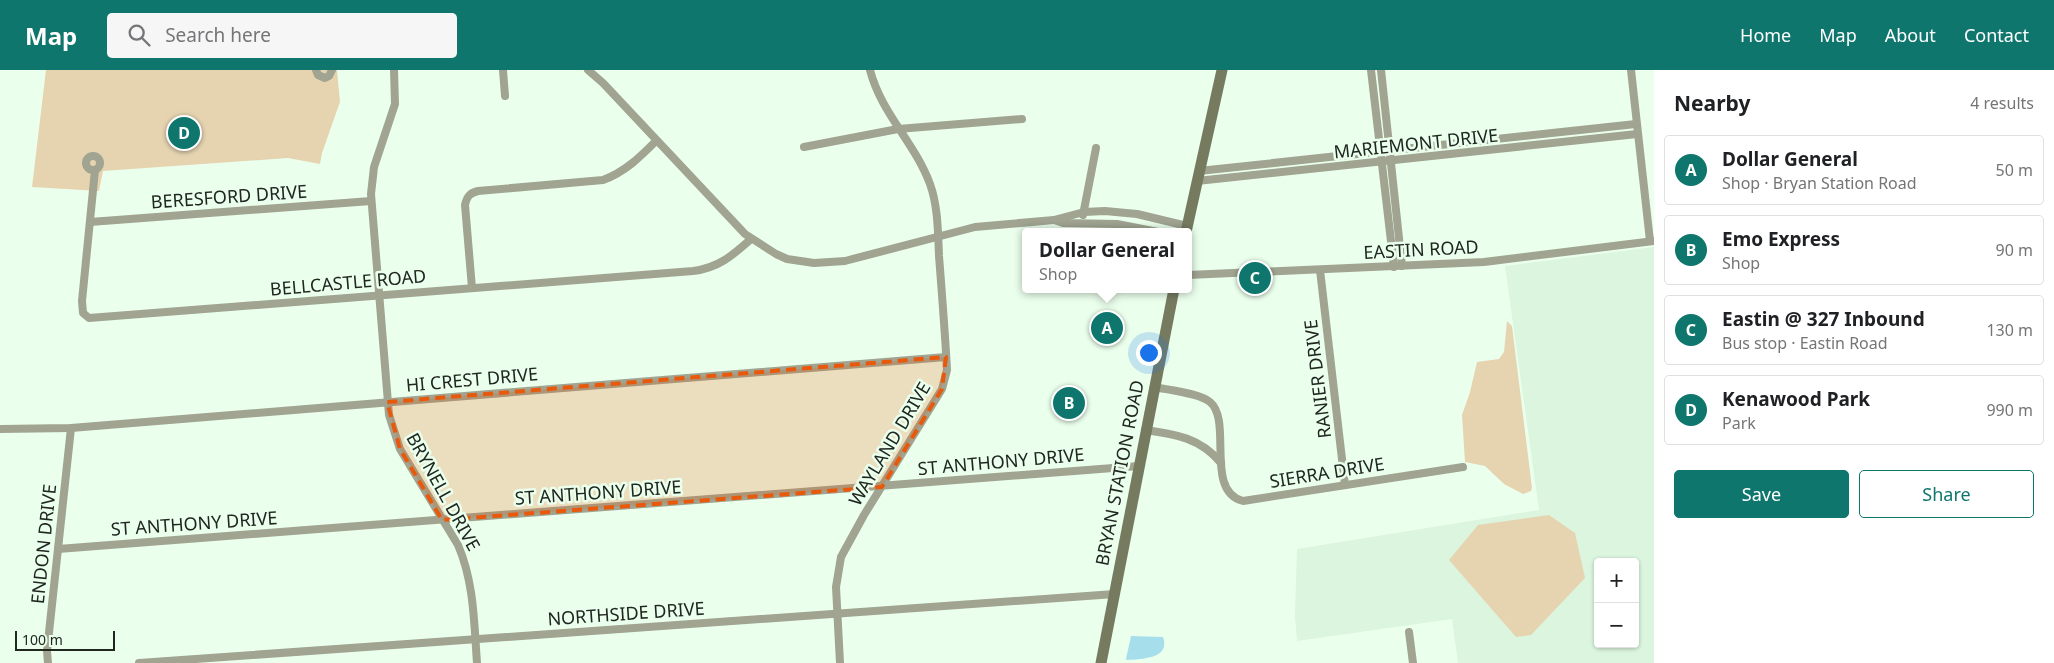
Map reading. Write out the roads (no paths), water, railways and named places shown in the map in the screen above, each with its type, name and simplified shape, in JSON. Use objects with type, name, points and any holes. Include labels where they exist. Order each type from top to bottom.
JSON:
[{"type":"main road","points":[[1187,228],[1222,70]]},
{"type":"main road","name":"BRYAN STATION ROAD","points":[[1101,663],[1173,293]]},
{"type":"street","points":[[316,70],[324,78],[329,76],[332,70]]},
{"type":"street","name":"BRYNELL DRIVE","points":[[394,70],[395,104],[371,178],[371,201],[387,402],[392,427],[400,449],[458,544],[468,573],[477,663]]},
{"type":"street","points":[[503,70],[505,96]]},
{"type":"street","points":[[588,70],[603,83],[751,239],[787,259],[814,263],[845,260],[975,228],[1054,220],[1084,212],[1105,210],[1137,214],[1184,228]]},
{"type":"street","name":"WAYLAND DRIVE","points":[[840,663],[836,614],[837,577],[846,546],[942,389],[946,378],[938,236],[930,184],[919,161],[898,129],[874,85],[870,70]]},
{"type":"street","points":[[1371,70],[1380,152],[1398,267]]},
{"type":"street","points":[[1381,70],[1392,161],[1398,267]]},
{"type":"street","points":[[1631,70],[1637,134],[1652,241]]},
{"type":"street","points":[[804,147],[898,129],[1022,119]]},
{"type":"street","name":"MARIEMONT DRIVE","points":[[1198,176],[1380,152],[1636,124]]},
{"type":"street","name":"MARIEMONT DRIVE","points":[[1198,176],[1382,162],[1637,134]]},
{"type":"street","points":[[1533,136],[1534,146]]},
{"type":"street","points":[[472,288],[465,205],[470,194],[478,191],[603,180],[625,169],[656,141]]},
{"type":"street","points":[[1082,224],[1096,148]]},
{"type":"street","name":"BELLCASTLE ROAD","points":[[96,170],[82,301],[83,313],[89,318],[707,270],[730,258],[751,239]]},
{"type":"street","name":"BERESFORD DRIVE","points":[[90,222],[371,201]]},
{"type":"street","points":[[1054,220],[1063,223],[1117,224],[1138,228]]},
{"type":"street","name":"EASTIN ROAD","points":[[1192,275],[1484,262],[1652,241]]},
{"type":"street","name":"RANIER DRIVE","points":[[1320,270],[1346,485]]},
{"type":"street","name":"HI CREST DRIVE","points":[[0,429],[71,428],[946,357]]},
{"type":"street","name":"SIERRA DRIVE","points":[[1154,387],[1200,397],[1212,403],[1217,413],[1221,463],[1226,488],[1229,494],[1243,501],[1464,467]]},
{"type":"street","name":"ENDON DRIVE","points":[[48,663],[47,651],[71,428]]},
{"type":"street","points":[[1145,430],[1182,436],[1197,442],[1210,451],[1221,463]]},
{"type":"street","name":"ST ANTHONY DRIVE","points":[[58,549],[1139,466]]},
{"type":"street","name":"NORTHSIDE DRIVE","points":[[138,663],[1115,594]]},
{"type":"street","points":[[1409,632],[1413,663]]},
{"type":"water","points":[[1131,636],[1163,637],[1163,650],[1159,654],[1147,658],[1127,660]]},
{"type":"place","name":"Kenawood Park","points":[[184,133]]},
{"type":"place","name":"Eastin @ 327 Inbound","points":[[1255,278]]},
{"type":"place","name":"Dollar General","points":[[1107,328]]},
{"type":"place","name":"Emo Express","points":[[1069,403]]}]
